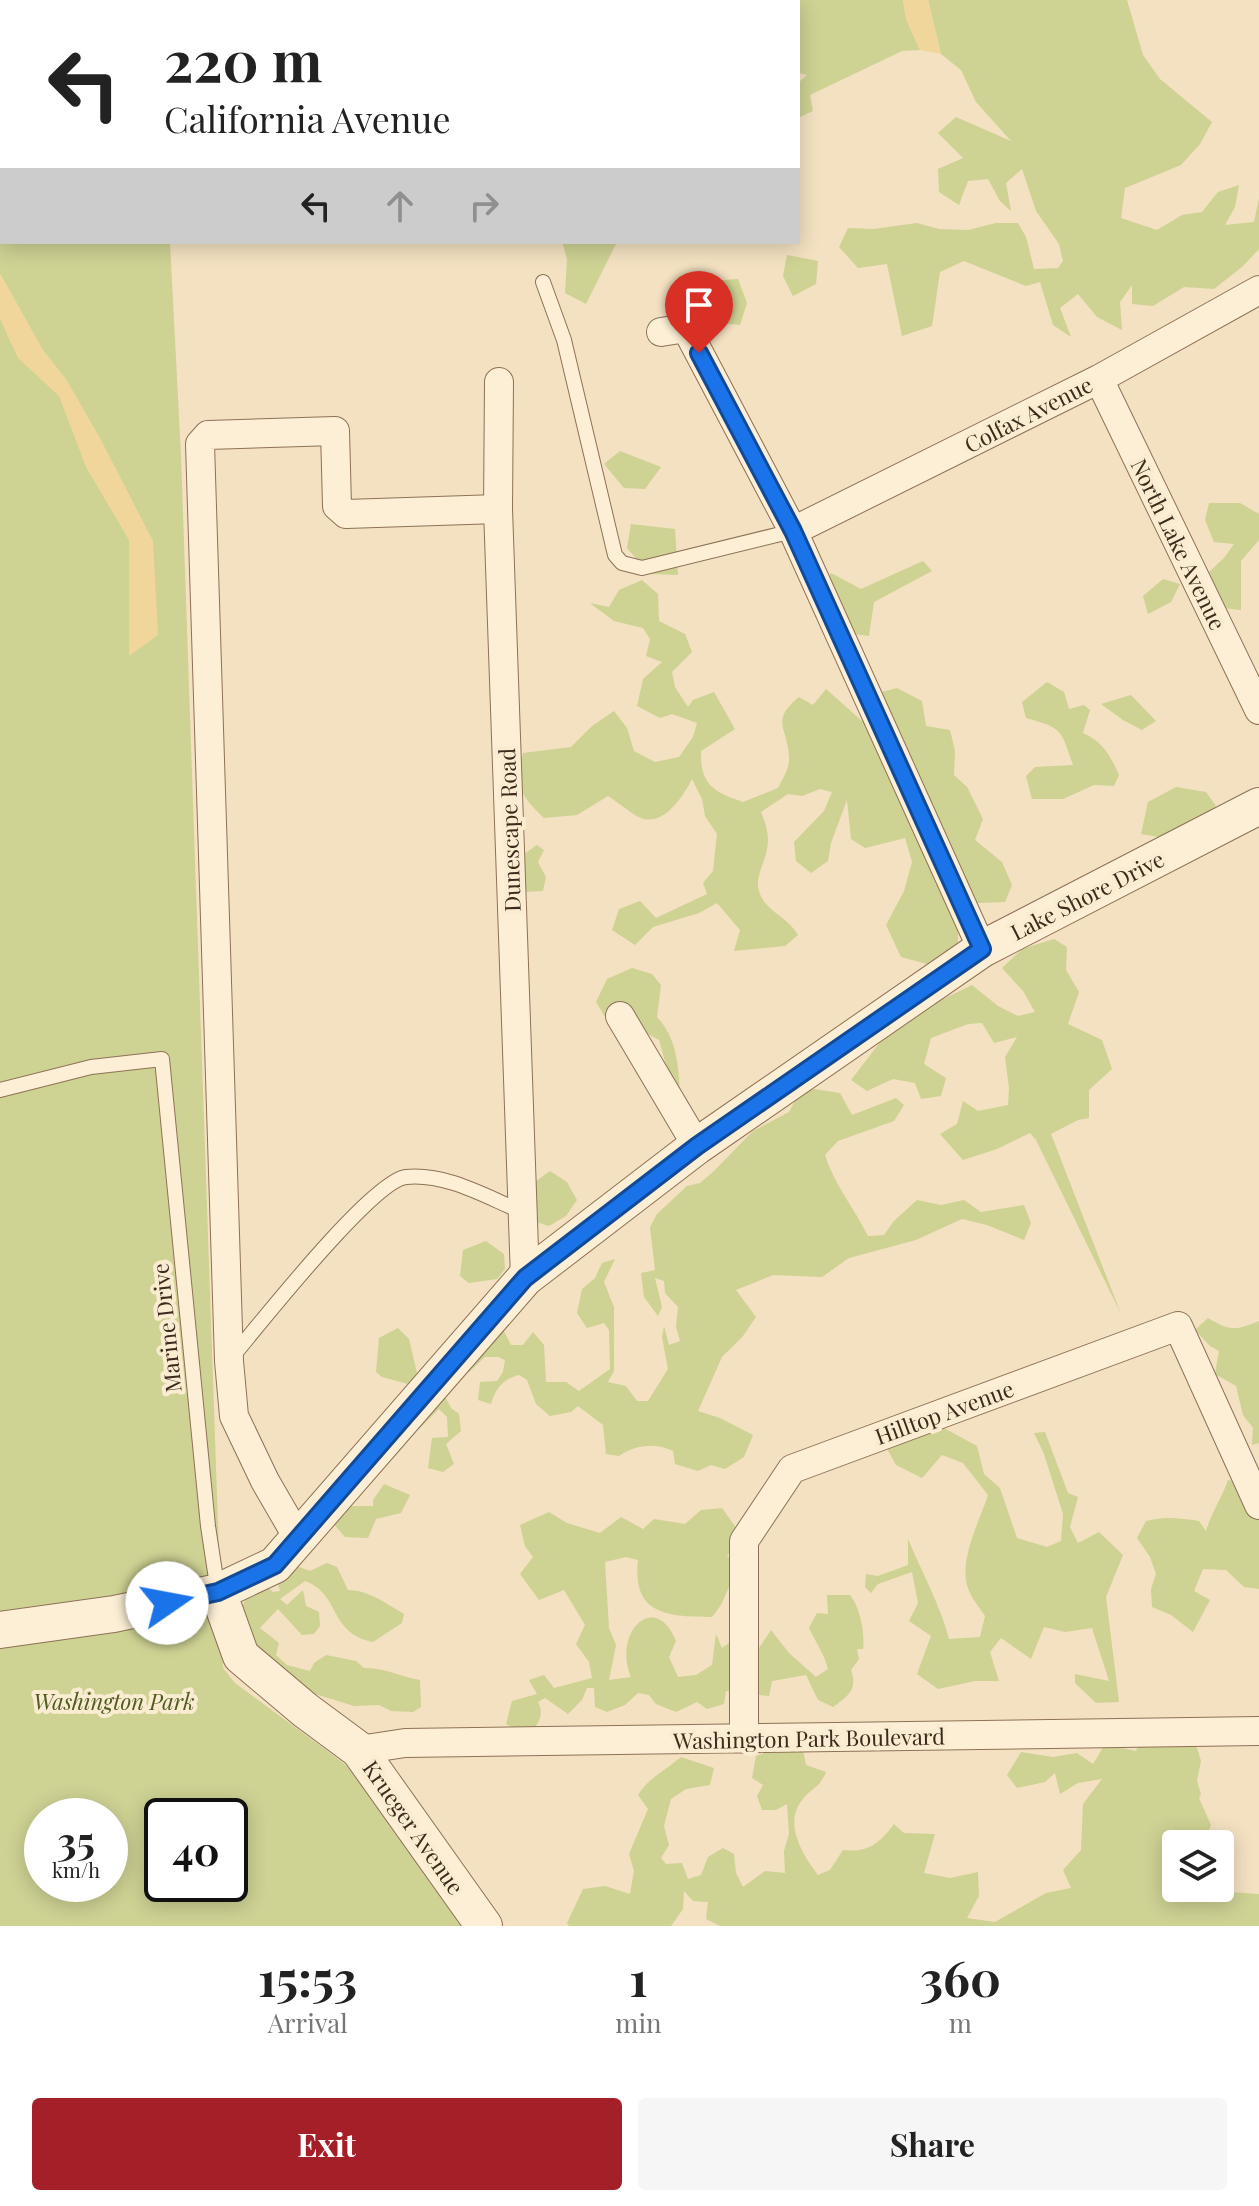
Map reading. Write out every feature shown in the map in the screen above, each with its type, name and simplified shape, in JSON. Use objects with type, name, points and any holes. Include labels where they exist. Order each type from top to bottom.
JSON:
[{"type":"street","name":"Colfax Avenue","points":[[793,531],[1099,379],[1259,290]]},
{"type":"street","points":[[661,332],[686,328],[793,531],[982,949]]},
{"type":"street","name":"North Lake Avenue","points":[[1099,379],[1259,710]]},
{"type":"street","name":"Dunescape Road","points":[[499,382],[498,509],[525,1278]]},
{"type":"street","points":[[298,1538],[265,1481],[234,1416],[229,1361],[200,444],[208,435],[335,431],[337,506],[346,514],[498,509]]},
{"type":"street","name":"Lake Shore Drive","points":[[0,1630],[114,1614],[218,1592],[275,1565],[525,1278],[697,1146],[982,949],[1259,806]]},
{"type":"street","points":[[620,1016],[697,1146]]},
{"type":"street","name":"Hilltop Avenue","points":[[744,1739],[744,1541],[792,1469],[1178,1326],[1259,1505]]},
{"type":"street","name":"Krueger Avenue","points":[[218,1592],[241,1656],[359,1750],[484,1926]]},
{"type":"street","name":"Washington Park Boulevard","points":[[359,1750],[405,1743],[1259,1731]]},
{"type":"lane","points":[[543,282],[564,340],[615,555],[622,563],[642,568],[793,531]]},
{"type":"lane","name":"Marine Drive","points":[[0,1090],[91,1067],[162,1059],[208,1526],[218,1592]]},
{"type":"lane","points":[[229,1361],[352,1216],[402,1177],[430,1177],[454,1183],[523,1212]]},
{"type":"green space","points":[[800,0],[903,0],[906,19],[920,50],[902,51],[810,95],[813,111],[800,117],[800,81],[807,75],[800,73]]},
{"type":"green space","points":[[928,0],[1127,0],[1143,55],[1160,79],[1212,122],[1200,144],[1181,165],[1125,188],[1121,218],[1157,230],[1182,215],[1202,212],[1218,192],[1239,185],[1235,207],[1225,225],[1254,222],[1259,198],[1259,249],[1214,289],[1184,287],[1153,306],[1132,304],[1132,285],[1120,302],[1122,330],[1097,317],[1078,294],[1060,308],[1071,337],[1053,325],[1040,282],[1026,286],[964,261],[940,272],[932,326],[902,336],[887,264],[858,268],[839,247],[848,228],[873,229],[917,223],[939,229],[968,230],[996,223],[1018,223],[1026,237],[1034,269],[1058,268],[1063,261],[1059,244],[1036,211],[1022,169],[1006,183],[1011,211],[1000,201],[988,179],[968,181],[959,205],[939,192],[938,169],[963,158],[938,133],[956,117],[1011,141],[976,102],[961,70],[941,54]]},
{"type":"green space","name":"Washington Park","points":[[0,244],[170,244],[181,456],[223,1668],[235,1683],[341,1761],[365,1783],[426,1869],[461,1926],[0,1926]]},
{"type":"green space","points":[[563,244],[616,244],[586,304],[565,293],[567,259]]},
{"type":"green space","points":[[787,255],[818,261],[816,284],[793,296],[783,276]]},
{"type":"green space","points":[[738,279],[747,303],[740,325],[701,321],[687,294],[711,281]]},
{"type":"green space","points":[[620,451],[661,467],[645,489],[624,488],[604,464]]},
{"type":"green space","points":[[1209,503],[1240,503],[1259,514],[1259,540],[1241,561],[1241,610],[1223,608],[1209,572],[1234,544],[1214,542],[1205,520]]},
{"type":"green space","points":[[631,524],[675,529],[678,575],[649,574],[627,548]]},
{"type":"green space","points":[[923,561],[932,571],[874,602],[869,636],[829,631],[812,605],[831,573],[861,589]]},
{"type":"green space","points":[[1163,579],[1180,584],[1171,602],[1148,614],[1143,596]]},
{"type":"green space","points":[[642,580],[658,594],[659,621],[685,634],[692,652],[672,672],[675,687],[688,707],[693,700],[714,692],[735,729],[701,751],[703,772],[711,786],[743,802],[778,788],[789,760],[783,718],[799,697],[813,705],[826,689],[862,721],[874,694],[897,688],[922,701],[926,726],[950,730],[955,751],[954,775],[967,787],[983,819],[975,840],[1002,862],[1012,885],[1005,902],[977,903],[958,921],[958,944],[934,966],[901,957],[886,925],[904,891],[912,862],[905,838],[865,848],[851,839],[847,800],[831,843],[828,861],[811,873],[796,861],[794,842],[824,811],[832,792],[820,789],[802,796],[788,794],[761,812],[768,839],[758,887],[764,902],[798,935],[785,946],[734,951],[740,930],[717,903],[699,913],[653,927],[635,945],[612,930],[619,909],[640,901],[656,918],[707,894],[703,883],[713,871],[717,834],[705,816],[702,799],[692,779],[672,808],[658,818],[641,818],[608,796],[577,815],[544,818],[525,796],[520,775],[523,753],[571,747],[592,726],[614,711],[627,728],[634,751],[655,762],[679,757],[693,737],[697,723],[672,714],[660,718],[637,706],[643,679],[662,662],[646,656],[650,639],[643,628],[614,621],[590,603],[609,607],[619,590]]},
{"type":"green space","points":[[1047,682],[1064,692],[1069,709],[1084,705],[1090,710],[1083,733],[1101,745],[1109,755],[1119,775],[1114,786],[1094,785],[1063,799],[1032,799],[1026,776],[1035,767],[1073,765],[1059,732],[1026,718],[1022,702]]},
{"type":"green space","points":[[1131,695],[1156,721],[1142,730],[1101,704]]},
{"type":"green space","points":[[1176,787],[1206,792],[1216,806],[1199,824],[1170,839],[1141,834],[1148,802]]},
{"type":"green space","points":[[537,845],[544,850],[538,862],[546,877],[543,891],[523,892],[524,854]]},
{"type":"green space","points":[[1054,939],[1067,947],[1066,970],[1079,992],[1068,1024],[1102,1040],[1112,1069],[1089,1090],[1089,1118],[1078,1120],[1051,1134],[1121,1314],[1030,1133],[997,1149],[963,1160],[940,1134],[957,1124],[963,1101],[978,1111],[1008,1105],[1005,1057],[1017,1037],[994,1043],[982,1023],[968,1024],[931,1038],[924,1064],[946,1078],[941,1096],[921,1099],[915,1083],[893,1079],[867,1091],[851,1080],[881,1041],[937,1002],[972,985],[998,1006],[1018,1016],[1035,1012],[1023,991],[1002,968],[1022,949]]},
{"type":"green space","points":[[632,968],[652,974],[661,985],[657,1017],[673,1044],[680,1096],[659,1040],[648,1034],[625,1037],[610,1025],[596,1002],[607,979]]},
{"type":"green space","points":[[802,1087],[840,1093],[852,1115],[896,1098],[904,1105],[894,1121],[838,1141],[825,1155],[868,1236],[884,1235],[917,1200],[941,1205],[964,1200],[981,1212],[1024,1205],[1031,1223],[1024,1240],[962,1219],[916,1240],[849,1258],[822,1277],[773,1275],[736,1290],[756,1317],[743,1336],[722,1357],[698,1411],[753,1435],[744,1457],[725,1469],[711,1465],[698,1471],[675,1464],[673,1451],[659,1446],[638,1447],[619,1456],[606,1454],[603,1425],[578,1406],[571,1412],[550,1416],[536,1404],[527,1380],[519,1375],[500,1385],[491,1404],[478,1400],[480,1382],[497,1381],[503,1372],[505,1360],[485,1357],[469,1372],[461,1367],[499,1322],[511,1345],[523,1345],[533,1332],[544,1345],[546,1382],[566,1382],[579,1391],[610,1369],[609,1330],[604,1323],[587,1328],[577,1313],[582,1289],[595,1278],[602,1263],[615,1259],[604,1282],[614,1307],[614,1371],[608,1382],[626,1386],[637,1401],[648,1401],[668,1369],[662,1337],[664,1326],[669,1345],[680,1341],[676,1327],[678,1307],[665,1293],[664,1281],[655,1278],[662,1307],[658,1316],[644,1297],[641,1273],[655,1270],[650,1227],[657,1214],[687,1186],[700,1183],[753,1131],[789,1112]]},
{"type":"green space","points":[[550,1171],[567,1182],[577,1200],[566,1216],[549,1226],[533,1221],[532,1184]]},
{"type":"green space","points":[[486,1241],[504,1254],[505,1269],[497,1279],[469,1283],[460,1276],[463,1250]]},
{"type":"green space","points":[[1208,1318],[1233,1328],[1259,1321],[1259,1443],[1252,1445],[1253,1428],[1243,1415],[1236,1386],[1215,1374],[1219,1351],[1195,1330]]},
{"type":"green space","points":[[398,1328],[409,1339],[419,1382],[441,1389],[451,1408],[459,1414],[461,1431],[446,1444],[454,1464],[443,1472],[428,1468],[432,1438],[448,1437],[447,1417],[439,1409],[419,1429],[405,1426],[415,1386],[382,1377],[376,1372],[379,1338]]},
{"type":"green space","points":[[944,1428],[977,1446],[984,1474],[1000,1488],[1017,1538],[1047,1547],[1061,1541],[1063,1514],[1034,1433],[1045,1432],[1068,1493],[1078,1497],[1070,1527],[1078,1543],[1099,1532],[1123,1555],[1106,1597],[1119,1702],[1096,1703],[1075,1683],[1075,1674],[1109,1681],[1092,1628],[1065,1632],[1044,1627],[1031,1659],[1001,1638],[990,1652],[999,1681],[975,1681],[938,1689],[917,1674],[931,1636],[909,1621],[918,1603],[912,1572],[878,1584],[871,1593],[865,1587],[866,1574],[878,1576],[908,1565],[908,1539],[949,1639],[980,1637],[985,1616],[969,1592],[966,1566],[971,1541],[988,1495],[963,1463],[942,1455],[922,1478],[896,1465],[885,1445],[907,1434]]},
{"type":"green space","points":[[1228,1480],[1243,1483],[1259,1517],[1259,1589],[1244,1587],[1226,1570],[1203,1569],[1194,1591],[1210,1600],[1193,1632],[1171,1615],[1152,1607],[1151,1589],[1156,1574],[1150,1557],[1137,1538],[1146,1521],[1159,1518],[1199,1521],[1206,1531]]},
{"type":"green space","points":[[384,1484],[410,1495],[401,1513],[376,1519],[368,1538],[345,1537],[332,1522],[346,1506],[373,1506],[373,1500]]},
{"type":"green space","points":[[722,1508],[739,1532],[727,1557],[742,1558],[721,1605],[712,1617],[680,1616],[656,1609],[641,1592],[638,1560],[626,1557],[605,1562],[609,1628],[616,1645],[609,1680],[631,1677],[627,1646],[638,1623],[648,1618],[657,1618],[667,1626],[676,1641],[669,1657],[678,1677],[696,1675],[712,1665],[716,1634],[722,1648],[736,1638],[751,1660],[771,1630],[789,1653],[816,1677],[828,1669],[809,1628],[817,1613],[828,1614],[827,1595],[850,1595],[859,1613],[863,1649],[857,1649],[859,1659],[851,1670],[853,1683],[847,1696],[833,1707],[818,1700],[806,1675],[772,1681],[769,1696],[726,1691],[724,1704],[707,1709],[697,1702],[676,1712],[656,1704],[649,1695],[638,1693],[625,1705],[607,1712],[595,1707],[594,1688],[587,1688],[582,1700],[568,1714],[545,1698],[538,1702],[541,1715],[530,1735],[506,1724],[512,1701],[537,1694],[529,1680],[544,1675],[554,1688],[592,1678],[589,1662],[576,1644],[585,1625],[564,1590],[539,1600],[520,1574],[533,1557],[525,1546],[520,1525],[549,1512],[567,1523],[600,1533],[621,1517],[643,1529],[654,1519],[685,1524],[701,1510]]},
{"type":"green space","points":[[327,1563],[337,1567],[348,1590],[370,1595],[404,1614],[402,1623],[373,1642],[359,1637],[341,1622],[324,1595],[305,1581],[280,1599],[287,1605],[303,1590],[306,1606],[319,1612],[320,1626],[314,1634],[302,1635],[278,1609],[260,1628],[279,1643],[276,1655],[287,1665],[310,1671],[314,1663],[326,1655],[356,1661],[364,1668],[420,1680],[421,1707],[413,1712],[391,1711],[379,1705],[354,1706],[312,1693],[292,1703],[236,1625],[249,1588],[263,1583],[273,1592],[280,1591],[278,1584],[283,1568],[299,1567],[310,1571]]},
{"type":"green space","points":[[1142,1736],[1194,1738],[1201,1761],[1197,1781],[1201,1794],[1199,1798],[1211,1825],[1209,1830],[1162,1830],[1162,1902],[1234,1902],[1234,1892],[1259,1894],[1259,1926],[720,1926],[706,1919],[708,1902],[693,1901],[684,1891],[683,1909],[671,1926],[569,1926],[567,1923],[583,1889],[605,1886],[630,1894],[634,1871],[629,1854],[648,1809],[638,1795],[652,1779],[681,1757],[714,1768],[710,1785],[686,1789],[671,1799],[664,1826],[669,1845],[661,1858],[666,1864],[682,1863],[688,1879],[701,1875],[708,1857],[723,1848],[734,1854],[736,1873],[743,1887],[765,1871],[785,1873],[784,1851],[789,1834],[787,1804],[776,1810],[762,1810],[757,1796],[763,1785],[752,1778],[756,1756],[778,1748],[803,1750],[806,1765],[826,1772],[821,1782],[802,1800],[794,1819],[801,1849],[818,1875],[830,1870],[843,1850],[872,1846],[894,1824],[904,1833],[935,1834],[924,1873],[950,1878],[978,1872],[979,1896],[967,1918],[995,1922],[1046,1893],[1071,1888],[1063,1870],[1081,1850],[1083,1804],[1102,1779],[1078,1783],[1060,1794],[1055,1773],[1045,1782],[1017,1788],[1007,1775],[1021,1752],[1053,1757],[1077,1753],[1093,1764],[1105,1744],[1136,1751]]},
{"type":"sand","points":[[903,0],[928,0],[941,54],[920,50],[906,19]]},
{"type":"sand","points":[[0,273],[43,350],[66,379],[100,438],[153,541],[158,635],[129,656],[129,540],[86,467],[59,396],[18,358],[0,319]]},
{"type":"route","points":[[167,1603],[218,1592],[275,1565],[525,1278],[697,1146],[982,949],[793,531],[699,353]]}]
